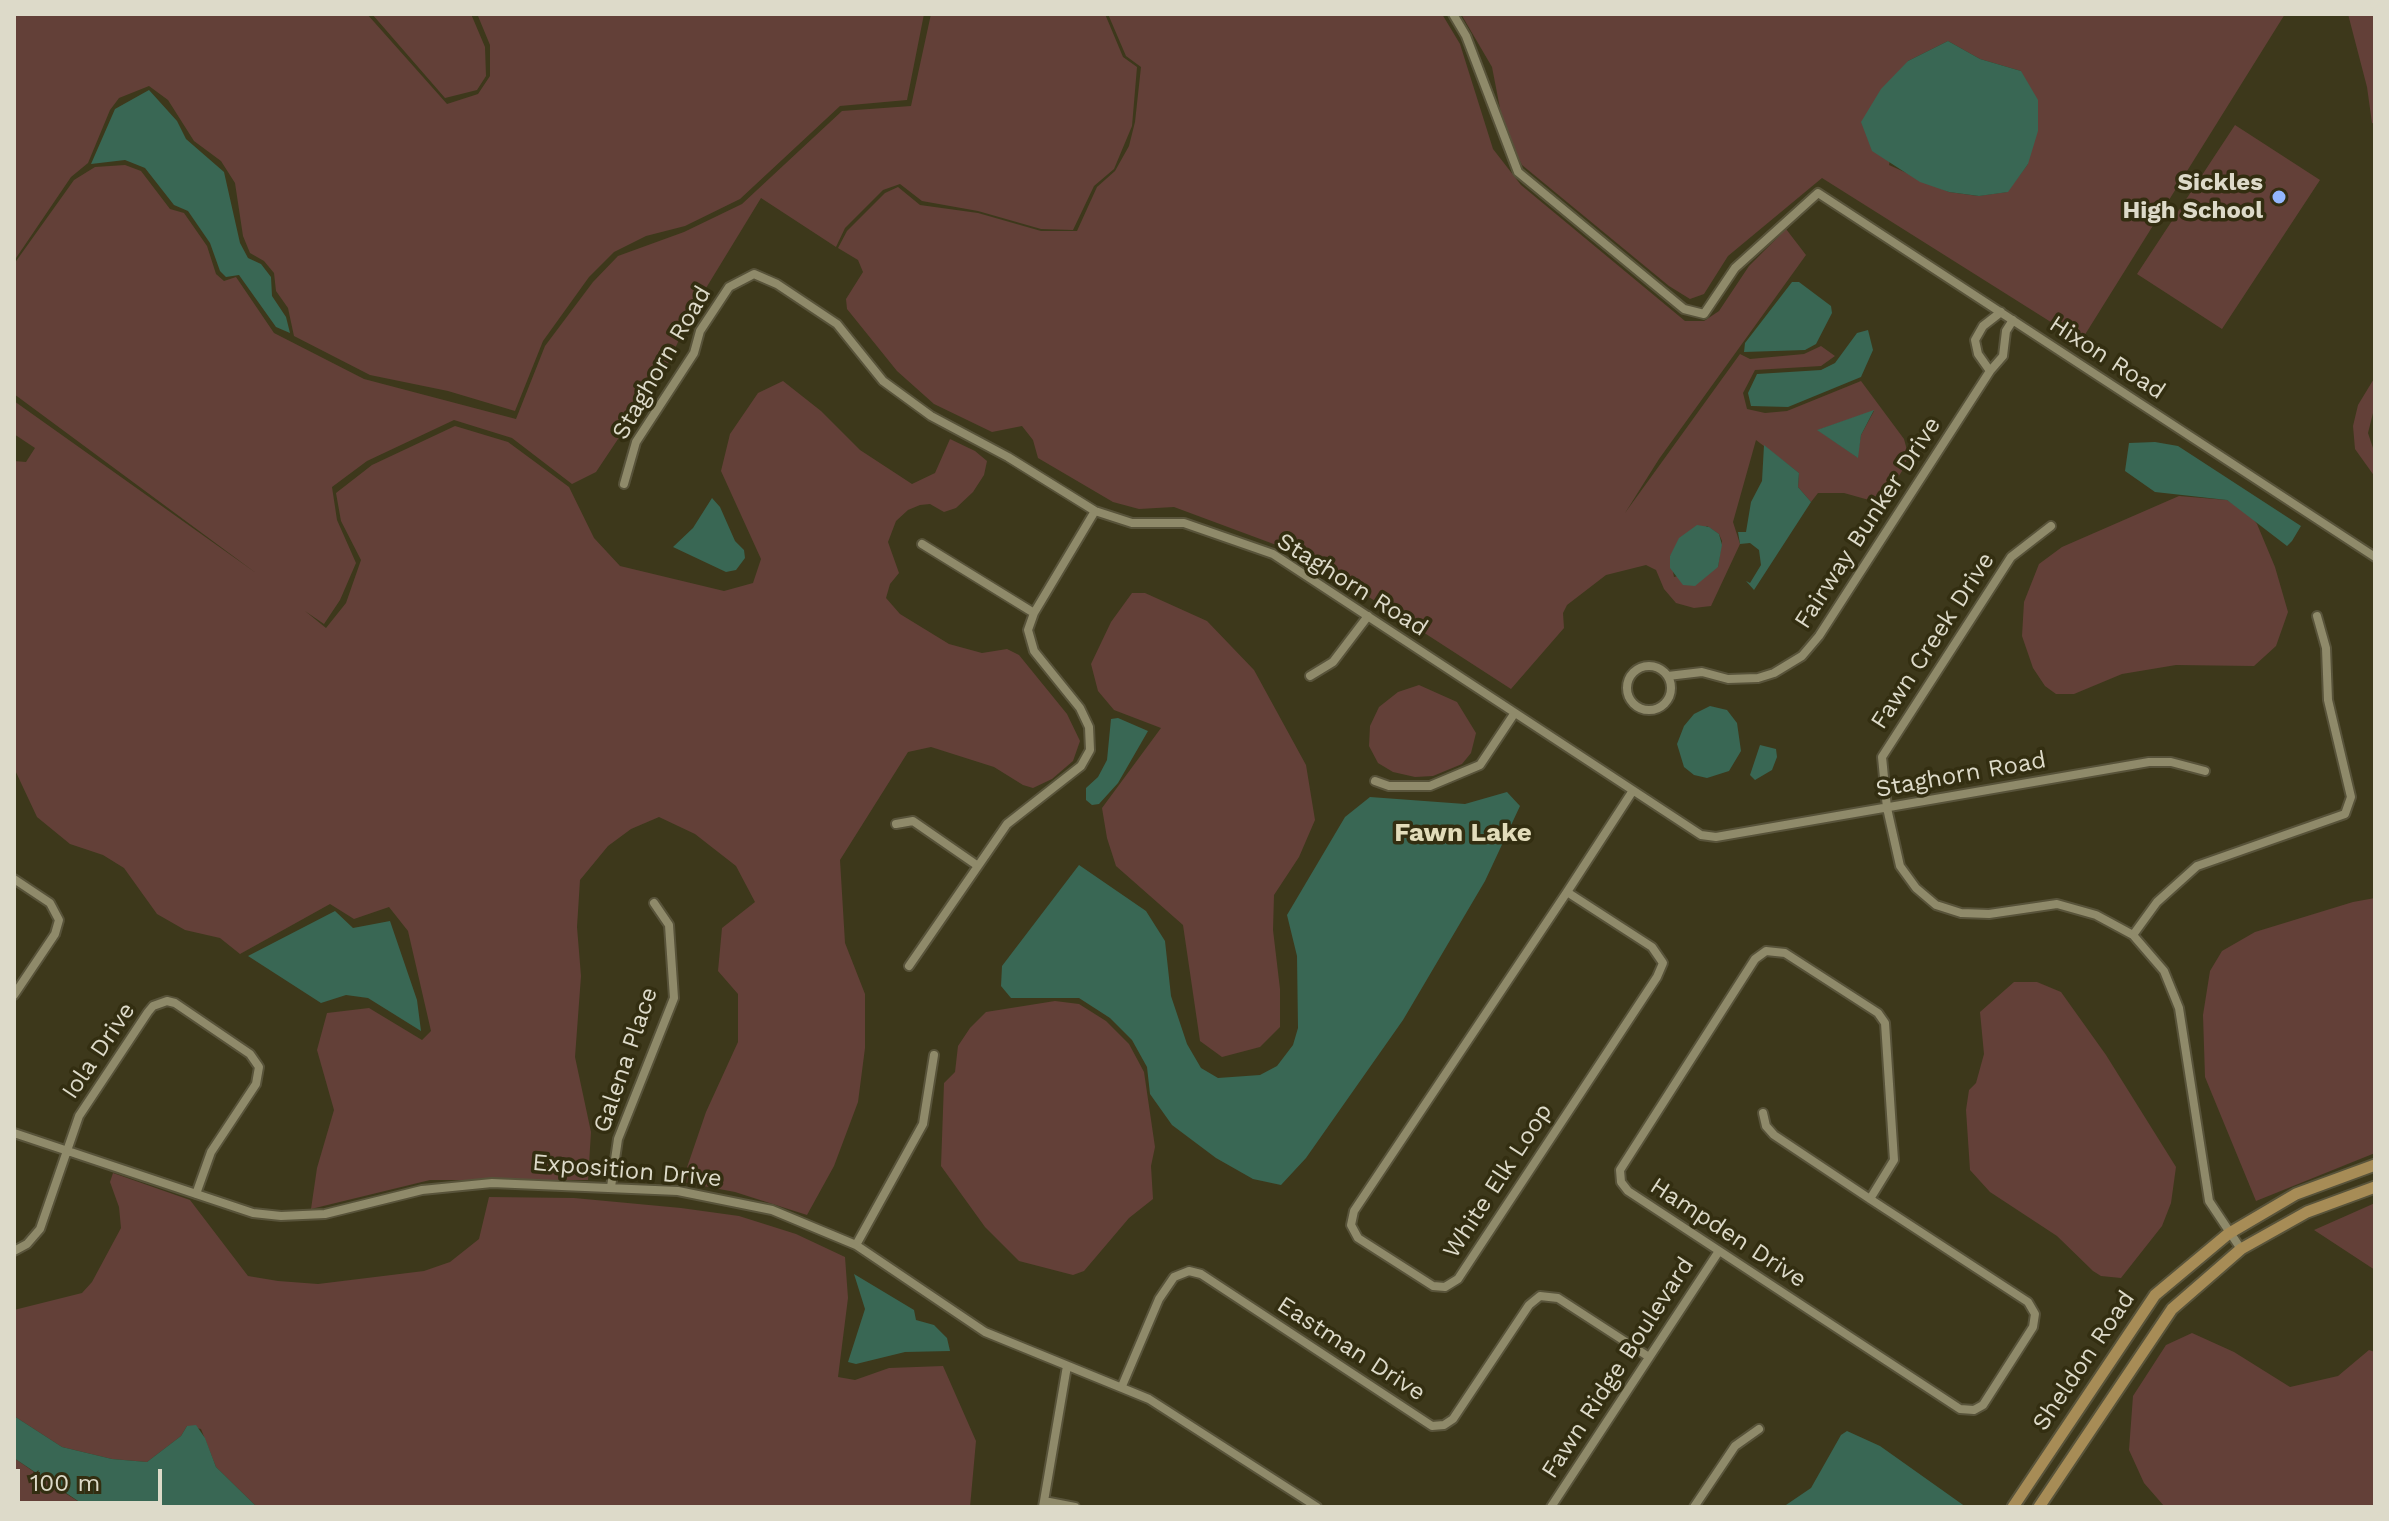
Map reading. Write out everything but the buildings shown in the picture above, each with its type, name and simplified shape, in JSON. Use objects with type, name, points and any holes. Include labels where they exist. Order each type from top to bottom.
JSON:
[{"type":"main road","name":"Sheldon Road","points":[[2013,1507],[2155,1295],[2228,1234],[2296,1194],[2375,1165]]},
{"type":"main road","name":"Sheldon Road","points":[[2039,1507],[2172,1309],[2241,1249],[2307,1212],[2375,1187]]},
{"type":"street","name":"Hixon Road","points":[[1453,14],[1466,36],[1518,172],[1684,309],[1704,314],[1735,268],[1818,193],[2375,557]]},
{"type":"street","name":"Staghorn Road","points":[[624,484],[636,442],[694,353],[700,331],[729,287],[754,274],[777,284],[837,324],[883,381],[903,398],[1008,457],[1095,511],[1132,523],[1184,523],[1273,554],[1632,792],[1707,837],[2149,762],[2171,762],[2205,771]]},
{"type":"street","points":[[1990,371],[1978,354],[1975,340],[1983,326],[2001,312]]},
{"type":"street","name":"Fairway Bunker Drive","points":[[1668,676],[1669,697],[1659,708],[1645,710],[1632,703],[1627,689],[1636,670],[1649,666],[1668,676],[1702,672],[1728,679],[1758,678],[1774,673],[1802,656],[1819,636],[1990,371],[2003,356],[2006,331],[2013,320]]},
{"type":"street","points":[[909,966],[1007,824],[1081,766],[1090,750],[1089,727],[1080,708],[1034,651],[1028,630],[1034,613],[1095,511]]},
{"type":"street","name":"Fawn Creek Drive","points":[[2051,526],[2011,557],[1882,757],[1887,808],[1900,866],[1916,888],[1936,905],[1961,913],[1989,914],[2057,904],[2096,915],[2133,935],[2164,971],[2179,1008],[2209,1201],[2228,1234],[2241,1249]]},
{"type":"street","points":[[922,544],[1034,613]]},
{"type":"street","points":[[1310,676],[1333,662],[1368,616]]},
{"type":"street","points":[[2133,935],[2157,902],[2197,866],[2345,814],[2351,797],[2328,700],[2326,648],[2317,616]]},
{"type":"street","points":[[1375,781],[1389,786],[1430,786],[1466,772],[1480,765],[1514,714]]},
{"type":"street","name":"White Elk Loop","points":[[1567,892],[1652,947],[1663,963],[1657,977],[1458,1279],[1445,1287],[1433,1286],[1358,1238],[1351,1225],[1354,1211],[1632,792]]},
{"type":"street","points":[[896,824],[913,821],[978,866]]},
{"type":"street","points":[[14,879],[50,903],[59,920],[55,934],[14,995]]},
{"type":"street","name":"Galena Place","points":[[611,1187],[618,1139],[674,998],[669,925],[654,903]]},
{"type":"street","name":"Hampden Drive","points":[[1763,1113],[1766,1126],[1774,1135],[1870,1199],[2028,1302],[2035,1314],[2033,1327],[1983,1405],[1974,1410],[1960,1409],[1628,1191],[1621,1182],[1620,1170],[1755,959],[1766,951],[1785,953],[1878,1013],[1885,1023],[1894,1160],[1870,1199]]},
{"type":"street","name":"Iola Drive","points":[[67,1151],[79,1116],[148,1012],[160,1002],[175,1003],[250,1054],[259,1067],[256,1084],[211,1152],[196,1194]]},
{"type":"street","points":[[856,1245],[923,1124],[934,1055]]},
{"type":"street","name":"Exposition Drive","points":[[14,1133],[253,1213],[307,1216],[459,1185],[529,1183],[678,1191],[741,1201],[803,1220],[856,1245],[966,1321],[1013,1345],[1122,1386],[1174,1414],[1317,1507]]},
{"type":"street","points":[[14,1251],[27,1244],[40,1229],[67,1151]]},
{"type":"street","name":"Fawn Ridge Boulevard","points":[[1551,1507],[1719,1251]]},
{"type":"street","name":"Eastman Drive","points":[[1122,1386],[1159,1299],[1174,1277],[1189,1271],[1201,1274],[1432,1426],[1444,1425],[1453,1419],[1529,1305],[1540,1296],[1558,1298],[1649,1357]]},
{"type":"street","points":[[1067,1366],[1044,1504],[1075,1507]]},
{"type":"street","points":[[1694,1507],[1735,1446],[1759,1429]]},
{"type":"shaded area","points":[[14,14],[367,14],[447,104],[478,94],[490,76],[490,45],[478,16],[480,14],[924,14],[907,100],[840,106],[740,199],[685,226],[646,236],[614,252],[589,277],[543,341],[515,411],[448,391],[370,375],[294,336],[288,308],[276,291],[274,273],[264,261],[250,253],[243,236],[235,183],[221,161],[194,141],[168,100],[149,86],[119,98],[110,110],[88,163],[71,177],[14,261]]},
{"type":"shaded area","points":[[372,14],[471,14],[485,47],[486,76],[477,90],[445,98]]},
{"type":"shaded area","points":[[931,14],[1105,14],[1123,57],[1137,67],[1132,126],[1114,169],[1094,186],[1073,230],[1041,229],[978,211],[922,201],[900,184],[883,190],[845,228],[836,247],[761,198],[692,311],[668,364],[596,472],[572,484],[512,438],[454,420],[367,461],[332,487],[337,520],[356,563],[340,600],[324,624],[305,611],[326,628],[346,603],[361,560],[341,521],[336,493],[372,465],[455,426],[508,442],[569,487],[594,538],[620,566],[724,591],[753,583],[761,559],[721,471],[730,434],[758,393],[783,381],[821,411],[860,450],[912,484],[935,473],[950,439],[975,451],[987,461],[984,475],[973,492],[956,508],[944,512],[930,504],[920,505],[908,510],[896,521],[888,542],[899,573],[890,584],[886,598],[900,614],[949,644],[982,653],[1007,649],[1019,655],[1067,714],[1080,741],[1073,761],[1052,779],[1033,788],[994,767],[931,747],[908,752],[840,860],[845,943],[865,994],[865,1048],[858,1102],[834,1166],[807,1215],[735,1192],[682,1182],[706,1112],[738,1042],[738,994],[718,971],[722,928],[755,902],[736,866],[695,834],[659,817],[631,829],[608,846],[580,880],[577,927],[581,976],[575,1057],[591,1132],[588,1180],[430,1180],[311,1209],[317,1168],[334,1110],[317,1050],[327,1013],[369,1008],[422,1040],[431,1031],[408,931],[389,907],[354,919],[330,904],[240,954],[220,938],[185,930],[157,914],[124,868],[103,855],[70,844],[37,817],[14,768],[14,461],[26,462],[35,448],[14,434],[14,401],[256,573],[14,394],[14,264],[74,180],[95,167],[125,165],[141,171],[170,209],[184,213],[207,246],[216,274],[224,281],[236,277],[274,333],[364,379],[516,419],[545,346],[593,282],[618,256],[684,232],[742,204],[842,111],[911,106]]},
{"type":"shaded area","points":[[1108,14],[1442,14],[1460,44],[1493,149],[1521,185],[1685,321],[1704,321],[1719,311],[1749,266],[1786,229],[1806,255],[1659,459],[1625,513],[1740,354],[1750,359],[1804,354],[1821,346],[1835,356],[1821,366],[1755,370],[1743,393],[1747,409],[1765,413],[1787,411],[1861,381],[1904,439],[1908,454],[1904,468],[1891,488],[1869,500],[1844,493],[1818,493],[1811,502],[1798,487],[1799,473],[1756,440],[1733,522],[1740,544],[1711,606],[1694,608],[1676,603],[1664,589],[1656,570],[1646,565],[1606,575],[1567,605],[1563,613],[1564,628],[1511,689],[1341,579],[1279,546],[1174,507],[1139,509],[1113,502],[1038,458],[1033,440],[1022,426],[992,432],[934,404],[897,371],[847,309],[846,299],[863,272],[858,260],[838,248],[847,231],[885,193],[898,187],[920,205],[978,213],[1041,231],[1077,231],[1097,187],[1115,171],[1129,146],[1141,67],[1126,56]],"holes":[[[1874,411],[1861,435],[1857,457],[1818,430]],[[1707,526],[1719,534],[1722,541],[1718,567],[1674,577],[1670,556]]]},
{"type":"shaded area","points":[[1461,14],[2285,14],[2081,341],[1822,178],[1728,256],[1704,294],[1690,299],[1669,286],[1522,165],[1504,129],[1492,67]],"holes":[[[1948,41],[1980,59],[2021,71],[2028,164],[2007,192],[1978,196],[1949,192],[1889,165],[1908,61]]]},
{"type":"shaded area","points":[[2348,14],[2375,14],[2375,124],[2372,123],[2367,87]]},
{"type":"shaded area","points":[[1948,41],[1980,59],[2021,71],[2038,100],[2038,131],[2028,164],[2008,192],[1979,196],[1949,192],[1920,182],[1872,151],[1861,122],[1881,89],[1908,61]]},
{"type":"shaded area","points":[[149,90],[177,121],[186,139],[224,172],[240,243],[248,258],[261,264],[271,277],[272,296],[286,317],[290,333],[276,327],[239,275],[226,277],[220,271],[210,243],[188,211],[174,205],[145,168],[125,160],[91,164],[115,109]]},
{"type":"shaded area","points":[[2235,125],[2320,180],[2222,329],[2137,274]]},
{"type":"shaded area","points":[[1792,282],[1799,282],[1831,306],[1832,313],[1816,344],[1805,350],[1744,352],[1745,343]]},
{"type":"shaded area","points":[[1868,330],[1873,350],[1861,377],[1788,407],[1751,406],[1748,393],[1757,374],[1821,370],[1835,363],[1857,333]]},
{"type":"shaded area","points":[[2375,377],[2375,405],[2368,433],[2375,454],[2375,477],[2355,449],[2353,426],[2358,405]]},
{"type":"shaded area","points":[[1874,410],[1861,435],[1858,458],[1817,430]]},
{"type":"shaded area","points":[[2155,442],[2178,446],[2301,526],[2292,541],[2287,546],[2227,500],[2155,492],[2125,471],[2129,443]]},
{"type":"shaded area","points":[[1764,445],[1799,473],[1798,487],[1811,502],[1754,590],[1746,581],[1750,583],[1761,565],[1759,550],[1750,543],[1740,544],[1738,532],[1746,532],[1751,502],[1762,481]]},
{"type":"shaded area","points":[[2179,496],[2227,500],[2249,514],[2257,524],[2275,567],[2288,612],[2276,646],[2254,666],[2176,665],[2122,674],[2074,694],[2056,694],[2045,686],[2033,668],[2022,636],[2024,602],[2039,564],[2062,547]]},
{"type":"shaded area","points":[[712,498],[720,507],[735,541],[744,550],[745,558],[736,570],[726,572],[673,547],[693,528]]},
{"type":"shaded area","points":[[1697,525],[1709,527],[1719,534],[1722,545],[1718,567],[1695,586],[1683,585],[1670,568],[1670,556],[1679,538]]},
{"type":"shaded area","points":[[1132,593],[1145,593],[1207,621],[1254,670],[1306,765],[1315,820],[1299,857],[1274,895],[1273,930],[1280,989],[1280,1027],[1260,1047],[1222,1057],[1200,1041],[1183,925],[1116,866],[1107,838],[1102,808],[1161,728],[1114,710],[1098,691],[1091,664],[1111,622]]},
{"type":"shaded area","points":[[1419,685],[1457,702],[1476,733],[1471,753],[1462,764],[1433,776],[1415,777],[1393,772],[1378,763],[1369,746],[1370,726],[1379,707],[1398,692]]},
{"type":"shaded area","points":[[1710,706],[1727,710],[1737,723],[1741,751],[1729,771],[1707,778],[1694,775],[1684,767],[1677,744],[1684,726],[1694,714]]},
{"type":"shaded area","points":[[1118,718],[1148,731],[1118,783],[1099,804],[1092,805],[1086,800],[1086,788],[1098,777],[1107,760],[1111,719]]},
{"type":"shaded area","points":[[1760,745],[1776,749],[1777,757],[1772,770],[1755,780],[1750,775]]},
{"type":"shaded area","points":[[1507,792],[1520,806],[1485,881],[1403,1020],[1306,1158],[1281,1185],[1253,1179],[1216,1158],[1172,1125],[1150,1094],[1147,1067],[1132,1040],[1110,1018],[1079,998],[1011,998],[1001,986],[1002,966],[1079,865],[1146,911],[1165,941],[1171,996],[1187,1044],[1201,1068],[1218,1078],[1260,1075],[1277,1066],[1293,1045],[1298,1028],[1297,956],[1287,915],[1345,817],[1370,797],[1465,804]]},
{"type":"shaded area","points":[[2375,898],[2375,1153],[2256,1201],[2205,1077],[2203,1015],[2210,971],[2222,951],[2255,932]]},
{"type":"shaded area","points":[[335,911],[353,928],[390,921],[417,1000],[421,1031],[368,998],[346,995],[321,1003],[248,956]]},
{"type":"shaded area","points":[[2014,982],[2037,982],[2061,992],[2106,1055],[2176,1167],[2171,1203],[2162,1226],[2121,1278],[2101,1276],[2093,1271],[2057,1236],[1990,1192],[1970,1170],[1966,1110],[1969,1090],[1976,1083],[1984,1054],[1980,1012]]},
{"type":"shaded area","points":[[1055,1001],[1079,1004],[1106,1021],[1129,1044],[1144,1072],[1155,1147],[1151,1166],[1153,1199],[1129,1218],[1084,1271],[1073,1275],[1019,1261],[985,1227],[941,1166],[944,1083],[955,1072],[958,1046],[970,1028],[986,1012]]},
{"type":"shaded area","points":[[113,1173],[190,1200],[248,1276],[278,1281],[318,1284],[424,1271],[450,1262],[479,1239],[489,1197],[574,1198],[681,1208],[739,1216],[796,1234],[845,1257],[848,1298],[838,1377],[855,1380],[889,1368],[943,1366],[976,1441],[970,1507],[257,1507],[216,1467],[201,1429],[187,1426],[181,1436],[147,1462],[112,1459],[62,1447],[14,1416],[14,1310],[82,1293],[92,1282],[121,1228],[119,1207],[110,1182]]},
{"type":"shaded area","points":[[2375,1203],[2375,1270],[2314,1230]]},
{"type":"shaded area","points":[[854,1274],[914,1310],[916,1320],[934,1325],[947,1338],[950,1351],[905,1352],[856,1364],[848,1362],[865,1309]]},
{"type":"shaded area","points":[[2192,1333],[2234,1352],[2290,1387],[2338,1376],[2369,1350],[2375,1352],[2375,1507],[2164,1506],[2144,1483],[2129,1450],[2133,1396],[2166,1345]]},
{"type":"shaded area","points":[[14,1416],[62,1447],[112,1459],[147,1462],[181,1436],[187,1426],[196,1425],[205,1438],[216,1467],[257,1507],[87,1507],[14,1458]]},
{"type":"shaded area","points":[[1847,1431],[1880,1446],[1966,1507],[1783,1507],[1811,1488],[1841,1435]]},
{"type":"shaded area","points":[[14,1458],[57,1488],[87,1507],[14,1507]]},
{"type":"place","name":"Sickles High School","points":[[2279,197]]},
{"type":"district","name":"Fawn Lake","points":[[1463,833]]}]
